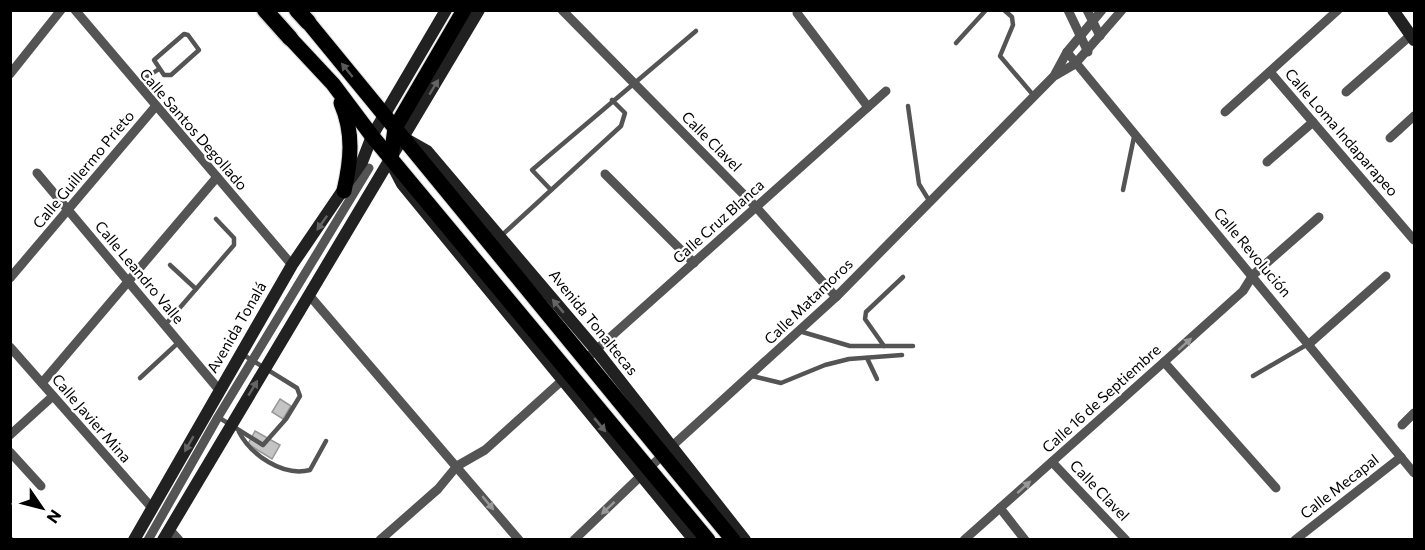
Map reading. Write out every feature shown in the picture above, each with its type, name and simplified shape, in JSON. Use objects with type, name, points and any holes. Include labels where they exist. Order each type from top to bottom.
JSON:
[{"type":"highway","points":[[266,10],[290,38]]},
{"type":"highway","points":[[271,10],[290,38]]},
{"type":"main road","points":[[391,158],[400,133],[464,10]]},
{"type":"main road","name":"Avenida Tonaltecas","points":[[302,14],[384,116],[591,354],[733,540]]},
{"type":"main road","points":[[290,38],[333,84],[372,136],[566,377],[646,472],[708,540]]},
{"type":"main road","points":[[333,84],[345,112],[351,138],[350,160],[344,191]]},
{"type":"main road","points":[[372,136],[400,133]]},
{"type":"street","points":[[10,74],[61,10]]},
{"type":"street","name":"Calle Santos Degollado","points":[[75,10],[136,85],[292,266]]},
{"type":"street","name":"Avenida Tonalá","points":[[134,540],[213,413],[220,391],[292,266],[362,162],[372,136],[446,10]]},
{"type":"street","points":[[400,133],[479,10]]},
{"type":"street","name":"Calle Clavel","points":[[562,10],[756,207],[836,297]]},
{"type":"street","points":[[1068,10],[1088,52]]},
{"type":"street","points":[[1087,10],[1100,36]]},
{"type":"street","name":"Calle Matamoros","points":[[1054,76],[1067,52],[1101,10]]},
{"type":"street","name":"Calle Matamoros","points":[[574,540],[667,451],[752,376],[836,297],[1054,76],[1075,64],[1088,52],[1122,10]]},
{"type":"street","points":[[1225,112],[1338,10]]},
{"type":"street","points":[[1346,92],[1413,38],[1393,10]]},
{"type":"street","points":[[797,13],[868,106]]},
{"type":"street","name":"Calle Revolución","points":[[1067,52],[1414,473]]},
{"type":"street","name":"Calle Loma Indaparapeo","points":[[1270,72],[1414,240]]},
{"type":"street","name":"Calle Cruz Blanca","points":[[591,354],[886,92]]},
{"type":"street","name":"Calle Guillermo Prieto","points":[[10,278],[155,107]]},
{"type":"street","points":[[1390,138],[1414,116]]},
{"type":"street","points":[[1267,162],[1313,122]]},
{"type":"street","name":"Avenida Tonaltecas","points":[[400,133],[428,151],[500,237],[591,354]]},
{"type":"street","points":[[179,540],[166,534],[235,427],[265,369],[391,158]]},
{"type":"street","points":[[148,540],[213,413],[253,361],[369,168]]},
{"type":"street","name":"Calle Leandro Valle","points":[[37,173],[220,391]]},
{"type":"street","points":[[605,174],[694,263]]},
{"type":"street","points":[[42,383],[217,177]]},
{"type":"street","name":"Calle 16 de Septiembre","points":[[964,540],[1243,291],[1253,275],[1319,217]]},
{"type":"street","points":[[1309,344],[1386,276]]},
{"type":"street","points":[[309,295],[519,540]]},
{"type":"street","name":"Calle Javier Mina","points":[[10,347],[152,508]]},
{"type":"street","points":[[1164,362],[1276,488]]},
{"type":"street","points":[[380,540],[438,489],[457,466],[485,450],[566,377]]},
{"type":"street","points":[[10,435],[53,396]]},
{"type":"street","points":[[1402,425],[1414,413]]},
{"type":"street","name":"Avenida Tonaltecas","points":[[667,451],[745,540]]},
{"type":"street","points":[[10,452],[41,486]]},
{"type":"street","name":"Calle Mecapal","points":[[1295,540],[1401,457]]},
{"type":"street","name":"Calle Clavel","points":[[1052,462],[1126,540]]},
{"type":"street","points":[[646,472],[694,540]]},
{"type":"street","points":[[1000,508],[1025,540]]},
{"type":"lane","points":[[956,43],[986,10]]},
{"type":"lane","points":[[1004,10],[1012,17],[1013,25],[1000,56],[1034,96]]},
{"type":"lane","points":[[551,190],[532,170],[632,82],[696,31]]},
{"type":"lane","points":[[188,35],[198,46],[196,54],[171,75],[164,75],[159,69],[154,60],[179,36],[188,35]]},
{"type":"lane","points":[[136,85],[159,69]]},
{"type":"lane","points":[[500,237],[621,126],[625,113],[612,100]]},
{"type":"lane","points":[[908,106],[918,178],[930,202]]},
{"type":"lane","points":[[1123,190],[1135,135]]},
{"type":"lane","points":[[165,325],[236,241],[216,219]]},
{"type":"lane","points":[[170,265],[196,289]]},
{"type":"lane","points":[[884,346],[869,327],[865,319],[866,312],[903,277]]},
{"type":"lane","points":[[799,331],[834,343],[913,346]]},
{"type":"lane","points":[[140,378],[179,342]]},
{"type":"lane","points":[[1254,376],[1309,344]]},
{"type":"lane","points":[[213,413],[263,445],[286,419],[300,396],[297,388],[242,354]]},
{"type":"lane","points":[[752,376],[781,383],[825,365],[849,359],[902,355]]},
{"type":"lane","points":[[867,358],[877,379]]},
{"type":"lane","points":[[235,427],[244,442],[257,454],[276,466],[298,473],[310,470],[326,441]]},
{"type":"building","points":[[280,399],[291,406],[283,419],[272,412]]},
{"type":"building","points":[[255,431],[280,445],[272,459],[248,444]]}]
